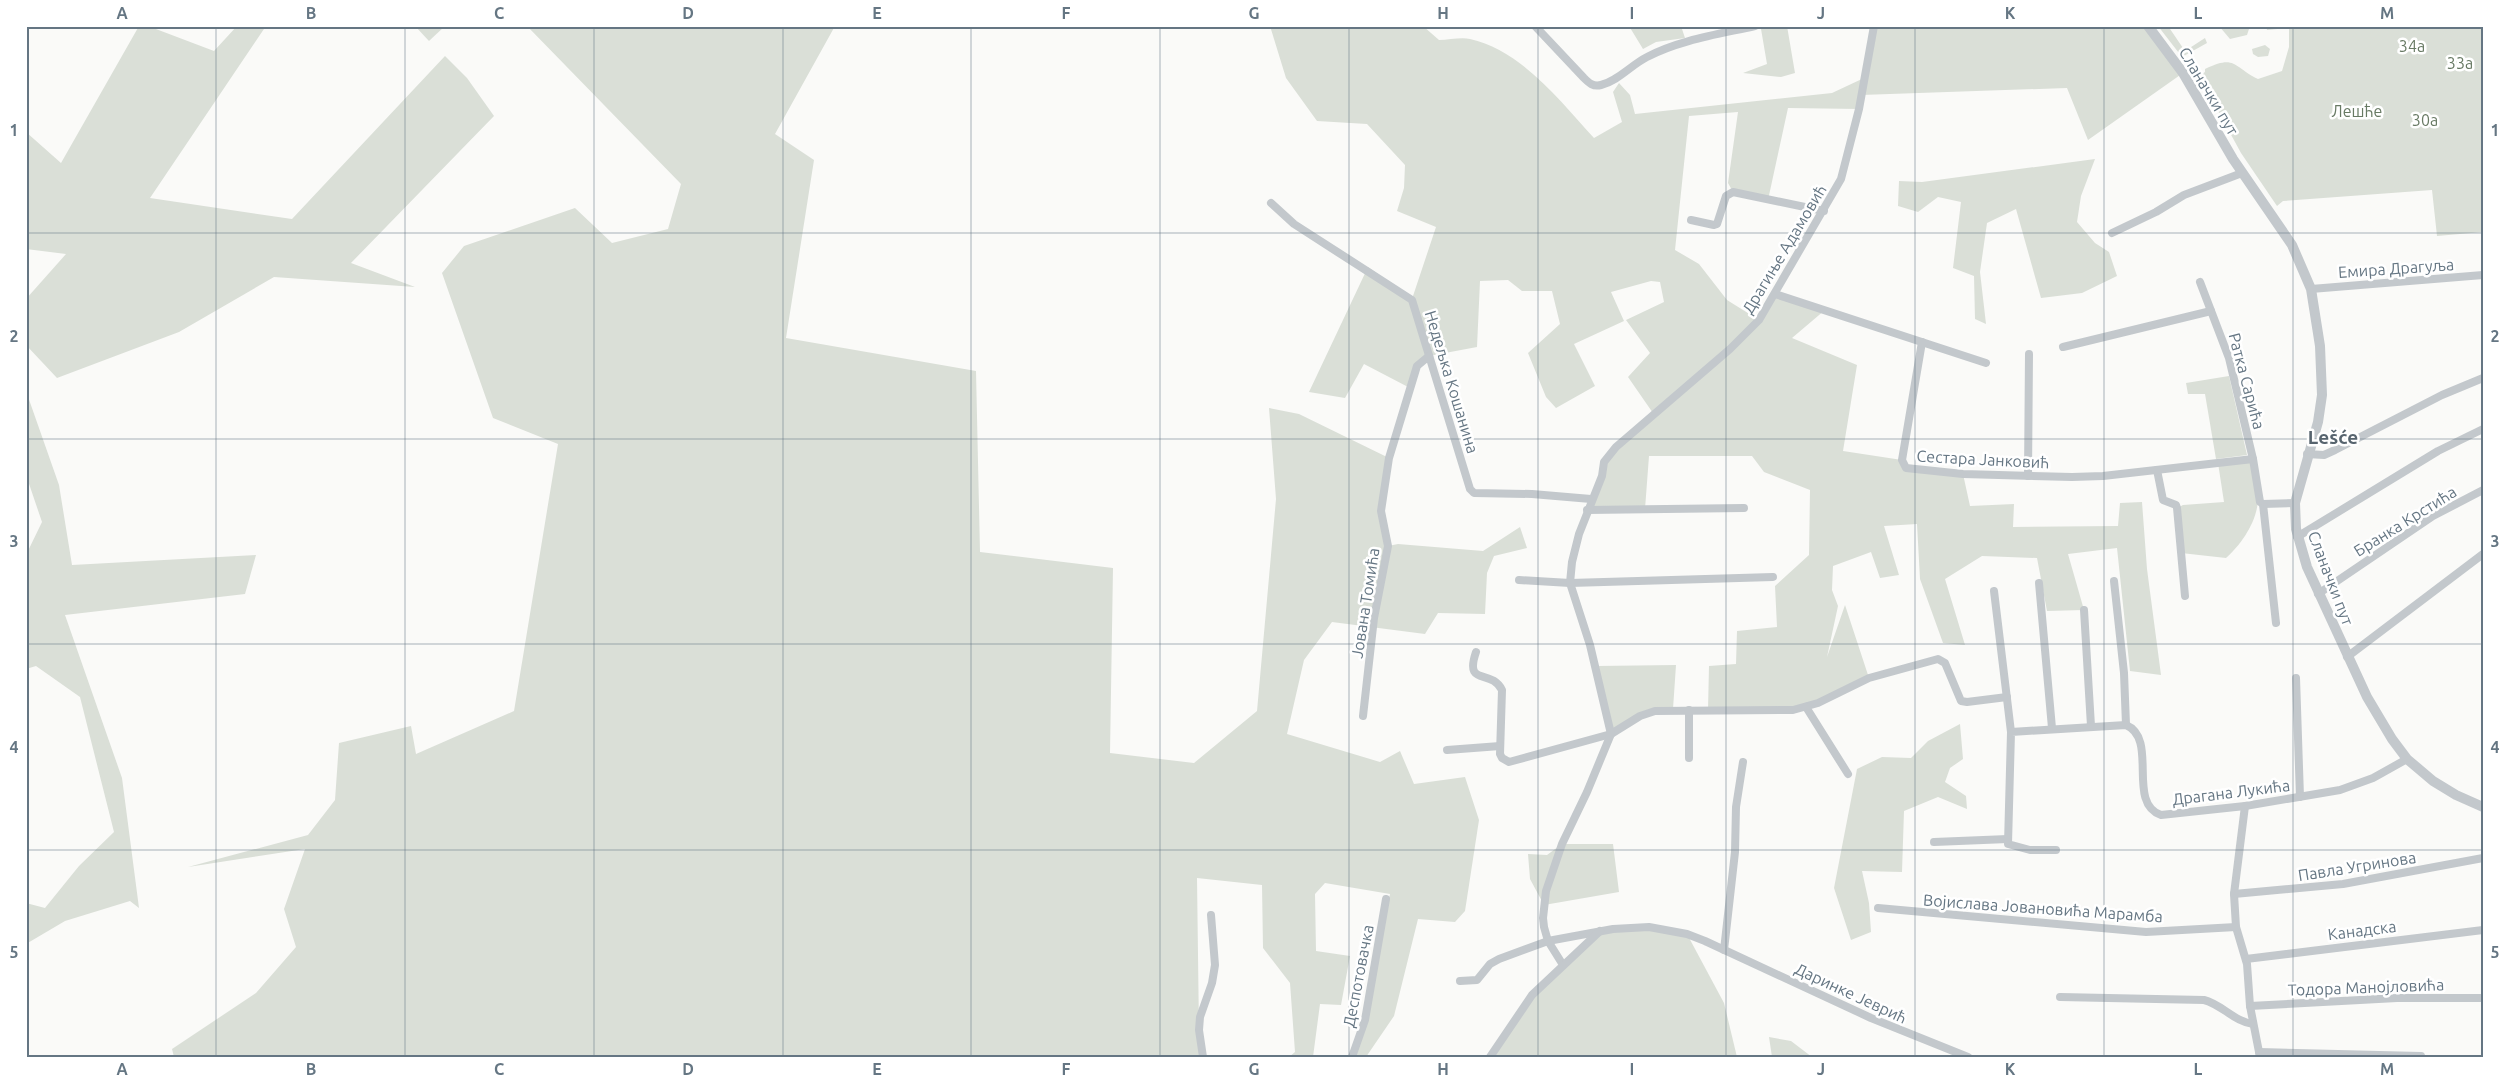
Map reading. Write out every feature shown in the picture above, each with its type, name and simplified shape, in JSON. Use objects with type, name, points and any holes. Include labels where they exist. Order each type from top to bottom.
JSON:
[{"type":"street","points":[[1535,26],[1584,78],[1590,83],[1599,86],[1614,79],[1646,57],[1690,41],[1755,26]]},
{"type":"street","name":"Драгиње Адамовић","points":[[1611,734],[1590,644],[1570,583],[1572,562],[1587,510],[1602,476],[1604,462],[1616,447],[1730,349],[1759,320],[1838,186],[1846,164],[1874,26]]},
{"type":"street","name":"Сланачки пут","points":[[2148,26],[2184,73],[2242,173],[2292,244],[2311,289],[2320,346],[2322,395],[2318,422],[2307,454],[2295,503],[2297,537],[2302,555],[2318,594],[2376,715],[2407,759],[2445,789],[2483,808]]},
{"type":"street","points":[[2112,233],[2156,212],[2184,195],[2242,173]]},
{"type":"street","points":[[1691,220],[1717,224],[1726,196],[1733,192],[1824,211]]},
{"type":"street","name":"Недељка Кошанина","points":[[1270,203],[1294,224],[1412,300],[1470,489],[1474,493],[1532,494],[1591,499]]},
{"type":"street","name":"Емира Драгуља","points":[[2311,289],[2483,276]]},
{"type":"street","name":"Ратка Сарића","points":[[2200,282],[2229,358],[2253,459],[2258,498],[2264,504],[2276,623]]},
{"type":"street","points":[[1775,294],[1986,363]]},
{"type":"street","points":[[2063,347],[2211,311]]},
{"type":"street","name":"Сестара Јанковић","points":[[1922,342],[1902,460],[1903,466],[1910,469],[1937,473],[2103,476],[2253,459]]},
{"type":"street","points":[[2028,476],[2029,354]]},
{"type":"street","name":"Јована Томића","points":[[1364,716],[1374,618],[1388,546],[1381,511],[1389,458],[1417,366],[1429,356]]},
{"type":"street","points":[[2307,454],[2324,455],[2442,395],[2483,378]]},
{"type":"street","points":[[2297,537],[2438,451],[2483,429]]},
{"type":"street","points":[[2157,470],[2163,500],[2176,505],[2177,508],[2185,596]]},
{"type":"street","name":"Бранка Крстића","points":[[2318,594],[2434,516],[2483,490]]},
{"type":"street","points":[[2264,504],[2295,503]]},
{"type":"street","points":[[1587,510],[1744,508]]},
{"type":"street","points":[[2347,657],[2483,554]]},
{"type":"street","points":[[1519,580],[1570,583],[1773,577]]},
{"type":"street","points":[[2011,732],[2052,728],[2126,725],[2124,673],[2114,581]]},
{"type":"street","points":[[2039,583],[2052,728]]},
{"type":"street","points":[[1994,591],[2011,732],[2008,844],[2030,850],[2056,850]]},
{"type":"street","points":[[2084,610],[2091,726]]},
{"type":"street","points":[[1476,652],[1471,665],[1472,671],[1478,676],[1494,680],[1502,690],[1500,746],[1502,758],[1514,762],[1611,734],[1640,716],[1655,711],[1793,710],[1806,707],[1869,678],[1938,659],[1945,663],[1961,701],[2007,698]]},
{"type":"street","points":[[2296,678],[2300,797]]},
{"type":"street","points":[[1806,707],[1848,774]]},
{"type":"street","points":[[1689,710],[1689,758]]},
{"type":"street","name":"Драгана Лукића","points":[[2126,725],[2135,731],[2140,738],[2141,771],[2147,802],[2155,813],[2178,814],[2245,806],[2340,790],[2358,784],[2407,759]]},
{"type":"street","points":[[1563,965],[1548,941],[1543,918],[1546,891],[1562,844],[1587,792],[1611,734]]},
{"type":"street","points":[[1447,750],[1500,746]]},
{"type":"street","points":[[1724,950],[1735,852],[1736,807],[1743,762]]},
{"type":"street","points":[[2245,806],[2234,894],[2236,927],[2246,959],[2250,1006],[2260,1055],[2421,1056]]},
{"type":"street","points":[[1934,842],[2008,839]]},
{"type":"street","name":"Павла Угринова","points":[[2234,894],[2343,884],[2483,858]]},
{"type":"street","name":"Деспотовачка","points":[[1352,1057],[1365,1020],[1386,898]]},
{"type":"street","name":"Војислава Јовановића Марамба","points":[[1878,908],[2146,932],[2236,927]]},
{"type":"street","points":[[1203,1057],[1199,1030],[1200,1017],[1212,983],[1215,965],[1212,915]]},
{"type":"street","name":"Даринке Јеврић","points":[[1548,941],[1627,927],[1650,927],[1687,934],[1878,1022],[1968,1057]]},
{"type":"street","name":"Канадска","points":[[2246,959],[2483,930]]},
{"type":"street","points":[[1490,1057],[1532,995],[1600,931]]},
{"type":"street","points":[[1460,982],[1477,980],[1494,962],[1548,941]]},
{"type":"street","points":[[2060,997],[2204,1000],[2212,1002],[2244,1021],[2253,1024]]},
{"type":"street","name":"Тодора Манојловића","points":[[2250,1006],[2397,998],[2483,998]]},
{"type":"green space","points":[[139,26],[148,26],[214,51],[237,26],[266,26],[150,198],[292,219],[445,56],[467,78],[494,116],[351,263],[415,287],[274,277],[179,332],[57,378],[26,345],[26,299],[66,254],[26,249],[26,132],[61,163]]},
{"type":"green space","points":[[415,26],[445,26],[429,41]]},
{"type":"green space","points":[[527,26],[835,26],[775,134],[814,160],[786,338],[976,371],[980,552],[1113,568],[1110,753],[1194,763],[1257,711],[1276,499],[1269,408],[1299,414],[1389,458],[1381,511],[1388,546],[1398,544],[1483,551],[1520,527],[1527,548],[1494,556],[1487,573],[1485,614],[1438,613],[1425,634],[1332,622],[1304,660],[1287,734],[1380,762],[1400,751],[1414,784],[1465,777],[1479,820],[1465,911],[1455,922],[1418,919],[1394,1016],[1366,1057],[1352,1057],[1365,1009],[1390,894],[1325,883],[1315,894],[1316,951],[1350,956],[1341,1005],[1320,1004],[1313,1057],[1289,1057],[1295,1052],[1290,983],[1263,948],[1262,885],[1197,878],[1199,1030],[1205,1057],[174,1057],[172,1049],[256,993],[296,947],[284,909],[305,849],[188,867],[308,835],[335,800],[339,743],[411,726],[416,754],[514,711],[558,444],[493,418],[442,273],[464,246],[575,208],[612,243],[668,229],[681,184]]},
{"type":"green space","points":[[1270,26],[1423,26],[1439,40],[1466,38],[1489,45],[1506,54],[1539,79],[1594,138],[1622,122],[1613,92],[1619,83],[1630,95],[1635,114],[1832,93],[1864,78],[1874,26],[2148,26],[2183,73],[2088,140],[2067,88],[1861,95],[1859,109],[1788,108],[1768,200],[1733,192],[1728,183],[1738,112],[1689,116],[1675,250],[1699,264],[1727,300],[1759,320],[1775,294],[1825,310],[1792,338],[1857,365],[1843,451],[1902,460],[1903,465],[1963,474],[1970,506],[2014,504],[2013,527],[2118,526],[2120,503],[2142,502],[2147,569],[2161,675],[2130,671],[2117,548],[2068,554],[2084,610],[2047,611],[2037,558],[1982,556],[1945,579],[1965,645],[1943,643],[1920,579],[1917,524],[1884,526],[1899,575],[1880,578],[1871,552],[1833,566],[1832,590],[1838,606],[1827,657],[1845,605],[1869,678],[1806,707],[1708,710],[1709,666],[1736,664],[1737,631],[1777,627],[1775,586],[1809,555],[1810,490],[1764,472],[1752,456],[1649,456],[1645,509],[1587,510],[1604,462],[1655,416],[1628,377],[1650,353],[1626,320],[1664,302],[1660,282],[1651,281],[1611,292],[1624,321],[1574,344],[1595,386],[1556,408],[1546,397],[1528,353],[1560,324],[1552,291],[1522,291],[1508,280],[1480,281],[1477,347],[1429,356],[1421,361],[1410,388],[1364,364],[1345,398],[1309,392],[1368,267],[1412,299],[1436,227],[1397,211],[1404,188],[1405,165],[1367,124],[1317,121],[1286,78]]},
{"type":"green space","points":[[1629,26],[1681,26],[1685,38],[1656,42],[1643,49]]},
{"type":"green space","points":[[1787,26],[1795,73],[1781,77],[1743,73],[1767,64],[1761,29]]},
{"type":"green space","points":[[2158,26],[2168,26],[2185,51],[2205,38],[2207,43],[2182,57]]},
{"type":"green space","points":[[2219,26],[2250,26],[2247,35],[2230,39]]},
{"type":"green space","name":"Лешће","points":[[2266,26],[2483,26],[2483,232],[2437,236],[2432,190],[2283,201],[2277,206],[2241,153],[2199,76],[2205,72],[2205,69],[2229,62],[2258,79],[2282,71],[2289,47],[2289,28],[2267,30]]},
{"type":"green space","points":[[2265,45],[2270,49],[2268,56],[2258,57],[2253,54],[2252,49]]},
{"type":"green space","points":[[2095,159],[2081,196],[2077,222],[2095,243],[2109,252],[2117,276],[2082,293],[2041,298],[2016,209],[1987,223],[1980,272],[1986,324],[1975,319],[1974,276],[1953,268],[1961,202],[1938,197],[1918,212],[1898,206],[1899,181],[1922,182]]},
{"type":"green space","points":[[2229,376],[2247,455],[2216,459],[2205,394],[2188,394],[2186,383]]},
{"type":"green space","points":[[26,391],[59,485],[72,565],[256,555],[245,594],[65,615],[122,778],[139,908],[130,901],[65,921],[26,944],[26,903],[45,908],[79,866],[114,832],[80,697],[36,666],[26,669],[26,555],[42,522],[26,475]]},
{"type":"green space","points":[[2253,459],[2258,488],[2257,506],[2252,523],[2238,546],[2226,558],[2181,553],[2177,508],[2183,505],[2224,502],[2218,463]]},
{"type":"green space","points":[[1676,665],[1673,709],[1655,711],[1611,734],[1596,666]]},
{"type":"green space","points":[[1960,724],[1963,759],[1950,768],[1945,782],[1966,796],[1967,809],[1938,797],[1904,811],[1902,872],[1862,871],[1869,903],[1871,932],[1851,940],[1834,888],[1857,769],[1882,757],[1911,758],[1928,741]]},
{"type":"green space","points":[[1562,844],[1613,844],[1619,892],[1544,905],[1530,879],[1528,854],[1547,855]]},
{"type":"green space","points":[[1627,927],[1687,934],[1724,1003],[1737,1057],[1490,1057],[1532,995],[1600,931]]},
{"type":"green space","points":[[1769,1037],[1791,1041],[1812,1057],[1772,1057]]},
{"type":"district","name":"Lešće","points":[[2333,437]]},
{"type":"park label","name":"34a","points":[[2412,46]]},
{"type":"park label","name":"33a","points":[[2460,63]]},
{"type":"park label","name":"30a","points":[[2425,120]]}]
